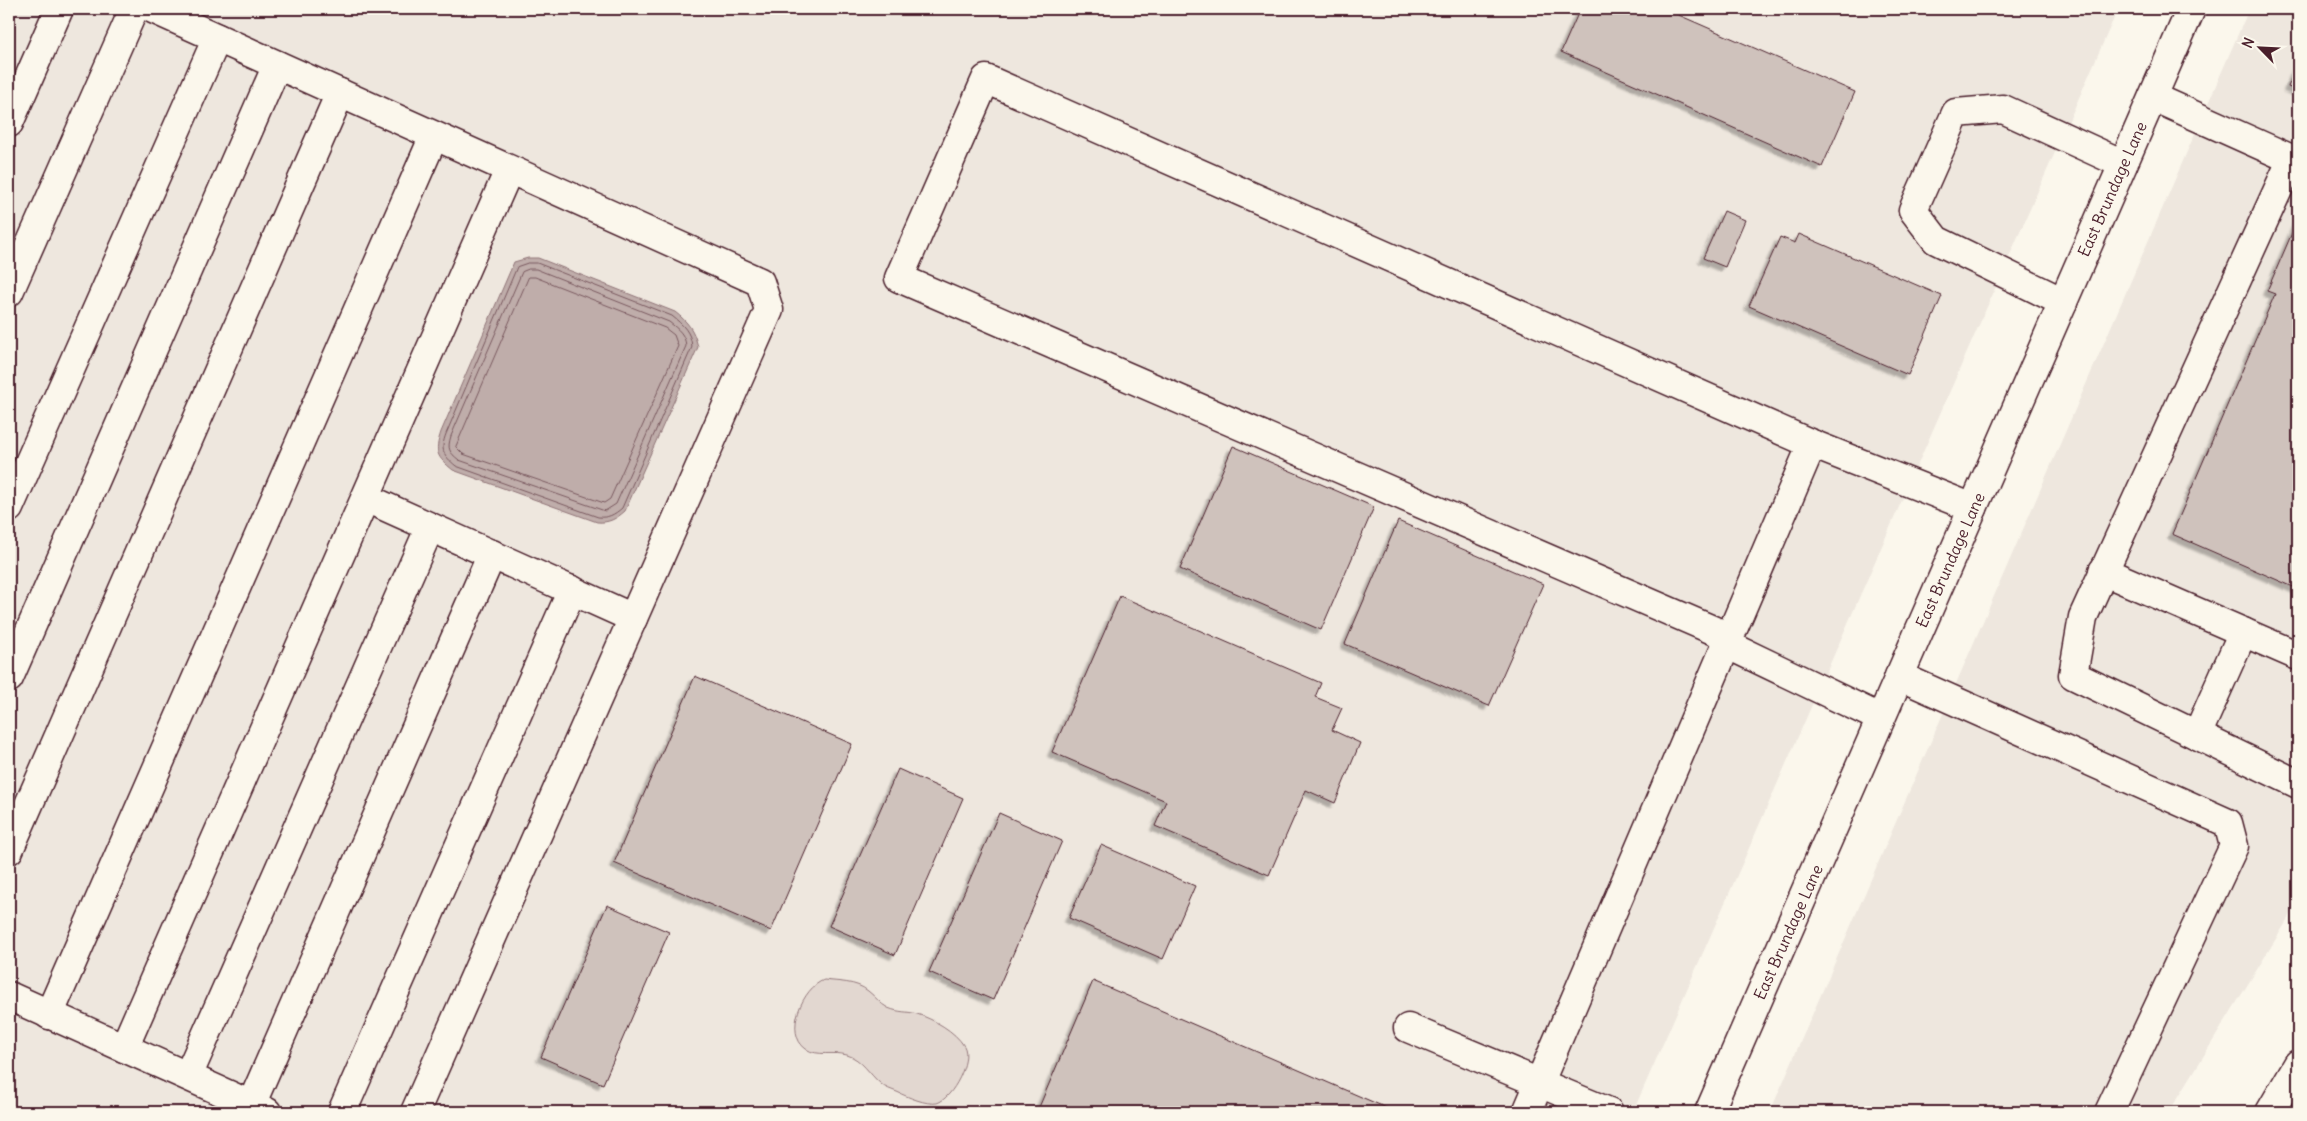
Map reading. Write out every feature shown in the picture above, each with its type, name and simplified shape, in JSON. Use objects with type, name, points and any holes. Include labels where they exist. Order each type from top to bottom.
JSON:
[{"type":"main road","points":[[9,123],[59,9]]},
{"type":"main road","points":[[9,292],[134,9]]},
{"type":"main road","points":[[153,9],[760,282],[769,310],[415,1112]]},
{"type":"main road","name":"East Brundage Lane","points":[[1709,1112],[2191,9]]},
{"type":"main road","points":[[9,508],[217,38]]},
{"type":"main road","points":[[9,678],[277,65]]},
{"type":"main road","points":[[1880,718],[1728,640],[899,278],[986,79],[1812,444],[1973,508]]},
{"type":"main road","points":[[9,850],[340,94]]},
{"type":"main road","points":[[2153,96],[2295,161],[2083,617],[2073,675],[2298,784]]},
{"type":"main road","points":[[2062,302],[1936,240],[1913,210],[1956,113],[2003,109],[2123,164]]},
{"type":"main road","points":[[49,1015],[434,136]]},
{"type":"main road","points":[[124,1048],[509,170]]},
{"type":"main road","points":[[1527,1112],[1812,444]]},
{"type":"main road","points":[[366,498],[633,618]]},
{"type":"main road","points":[[188,1076],[430,526]]},
{"type":"main road","points":[[9,996],[259,1109],[492,554]]},
{"type":"main road","points":[[2103,572],[2298,656]]},
{"type":"main road","points":[[342,1112],[572,590]]},
{"type":"main road","points":[[2197,735],[2243,632]]},
{"type":"main road","points":[[1899,676],[2228,823],[2234,846],[2109,1112]]},
{"type":"main road","points":[[1408,1028],[1609,1112]]},
{"type":"main road","points":[[2270,1112],[2298,1064]]},
{"type":"shaded area","points":[[9,9],[2118,9],[1633,1112],[9,1112]]},
{"type":"shaded area","points":[[2249,9],[2298,9],[2298,903],[2169,1112],[1770,1112]]},
{"type":"shaded area","points":[[824,980],[858,985],[888,1008],[923,1016],[937,1022],[955,1035],[964,1046],[966,1052],[960,1078],[949,1094],[937,1103],[917,1100],[884,1087],[861,1063],[852,1057],[842,1054],[816,1053],[806,1049],[799,1042],[796,1032],[798,1011],[809,991],[816,984]]},
{"type":"water","points":[[528,258],[538,258],[675,312],[684,319],[695,336],[698,347],[625,511],[609,521],[597,522],[453,470],[443,462],[438,454],[441,432],[514,262]]},
{"type":"building","points":[[1580,9],[1665,9],[1855,92],[1822,167],[1561,52]]},
{"type":"building","points":[[2298,63],[2298,91],[2288,87]]},
{"type":"building","points":[[1724,211],[1745,220],[1725,267],[1703,258]]},
{"type":"building","points":[[2298,219],[2298,589],[2172,534],[2275,294],[2267,291]]},
{"type":"building","points":[[1799,234],[1942,296],[1908,375],[1749,306],[1780,237],[1795,243]]},
{"type":"building","points":[[1233,446],[1374,507],[1321,630],[1180,569]]},
{"type":"building","points":[[1398,521],[1543,584],[1489,706],[1345,644]]},
{"type":"building","points":[[1120,596],[1321,683],[1315,697],[1342,708],[1332,730],[1360,743],[1335,803],[1306,790],[1269,875],[1155,826],[1166,801],[1052,752]]},
{"type":"building","points":[[695,676],[852,744],[771,931],[614,863]]},
{"type":"building","points":[[898,769],[963,798],[895,955],[829,926]]},
{"type":"building","points":[[999,813],[1062,841],[993,1000],[929,972]]},
{"type":"building","points":[[1101,845],[1195,886],[1163,959],[1069,918]]},
{"type":"building","points":[[607,905],[669,932],[603,1084],[541,1057]]},
{"type":"building","points":[[1093,981],[1396,1112],[1037,1112]]}]
